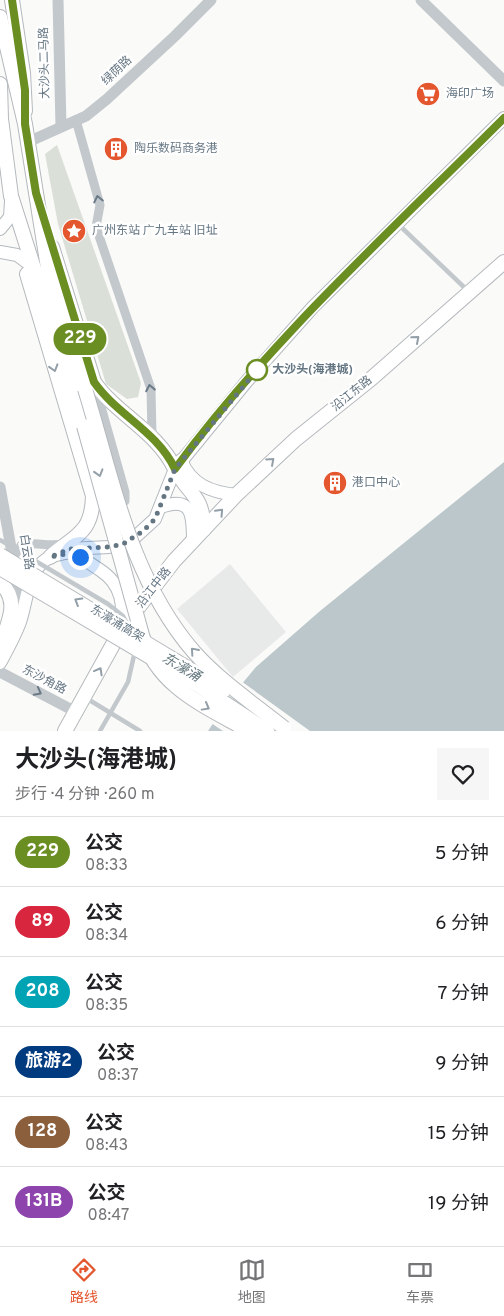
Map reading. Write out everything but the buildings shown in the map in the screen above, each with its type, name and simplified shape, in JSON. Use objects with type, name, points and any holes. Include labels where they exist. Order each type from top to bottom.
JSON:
[{"type":"main road","points":[[12,0],[25,90],[25,124]]},
{"type":"main road","points":[[0,17],[25,124],[48,268],[89,385],[130,539],[155,596],[176,630],[201,659],[286,729]]},
{"type":"main road","points":[[0,84],[0,118],[12,196],[29,263],[84,426],[143,640],[151,660],[167,681],[182,693],[249,731]]},
{"type":"main road","points":[[50,557],[70,549],[109,547],[123,544],[143,531],[155,519],[178,464],[314,307],[504,118]]},
{"type":"main road","points":[[0,229],[10,217],[12,196]]},
{"type":"main road","points":[[0,252],[8,252],[29,263]]},
{"type":"main road","name":"沿江东路","points":[[204,529],[236,495],[296,439],[372,378],[504,262]]},
{"type":"main road","points":[[0,663],[20,622],[32,576],[38,567],[79,534],[91,518],[93,496],[32,297],[29,263]]},
{"type":"main road","points":[[89,385],[152,436],[169,456],[201,486],[218,493],[236,495]]},
{"type":"main road","points":[[178,464],[200,503],[203,512],[204,529]]},
{"type":"main road","points":[[161,507],[176,504],[189,509],[192,514],[193,541]]},
{"type":"main road","name":"沿江中路","points":[[66,731],[121,630],[174,561],[204,529]]},
{"type":"main road","points":[[50,557],[70,553],[108,576],[121,596],[124,609],[121,630]]},
{"type":"main road","name":"东濠涌高架","points":[[6,556],[184,664],[286,729]]},
{"type":"main road","points":[[0,568],[196,684],[267,731]]},
{"type":"main road","points":[[0,582],[13,604],[12,614],[0,650]]},
{"type":"street","name":"大沙头二马路","points":[[58,0],[60,126]]},
{"type":"street","name":"绿荫路","points":[[28,142],[60,126],[86,116],[175,36],[211,0]]},
{"type":"street","points":[[421,0],[504,81]]},
{"type":"street","points":[[432,0],[504,72]]},
{"type":"street","points":[[76,120],[100,205],[96,227],[152,389],[152,436]]},
{"type":"street","points":[[89,385],[126,497],[122,503],[104,507],[96,503],[93,496]]},
{"type":"street","name":"白云路","points":[[0,487],[6,556],[20,601],[20,622]]},
{"type":"street","points":[[6,556],[22,544],[30,543],[51,547],[66,543]]},
{"type":"street","name":"东沙角路","points":[[0,672],[76,712]]},
{"type":"lane","points":[[397,223],[470,293]]},
{"type":"lane","points":[[0,540],[108,604],[123,616],[128,624],[134,644],[132,671],[100,731]]},
{"type":"lane","points":[[84,697],[140,731]]},
{"type":"shaded area","points":[[57,145],[141,383],[138,397],[127,399],[106,384],[58,224],[45,154]]},
{"type":"shaded area","points":[[504,462],[504,731],[208,731],[230,698],[256,667],[320,611]]},
{"type":"shaded area","points":[[230,564],[286,632],[233,677],[177,609]]},
{"type":"pier","points":[[241,681],[310,731],[223,731],[211,723]]},
{"type":"bus line","name":"229","points":[[12,0],[25,90],[25,124],[36,193],[94,382],[103,395],[156,440],[169,456],[175,469],[197,440],[314,307],[361,258],[504,118]]},
{"type":"place","name":"海印广场","points":[[428,94]]},
{"type":"place","name":"陶乐数码商务港","points":[[116,149]]},
{"type":"place","name":"广州东站 广九车站 旧址","points":[[74,231]]},
{"type":"place","name":"大沙头(海港城)","points":[[257,370]]},
{"type":"place","name":"港口中心","points":[[335,483]]},
{"type":"route","points":[[80,557],[70,553],[50,557],[70,549],[109,547],[123,544],[143,531],[155,519],[175,469],[192,446],[257,370]]},
{"type":"water label","name":"东濠涌","points":[[181,668]]}]
